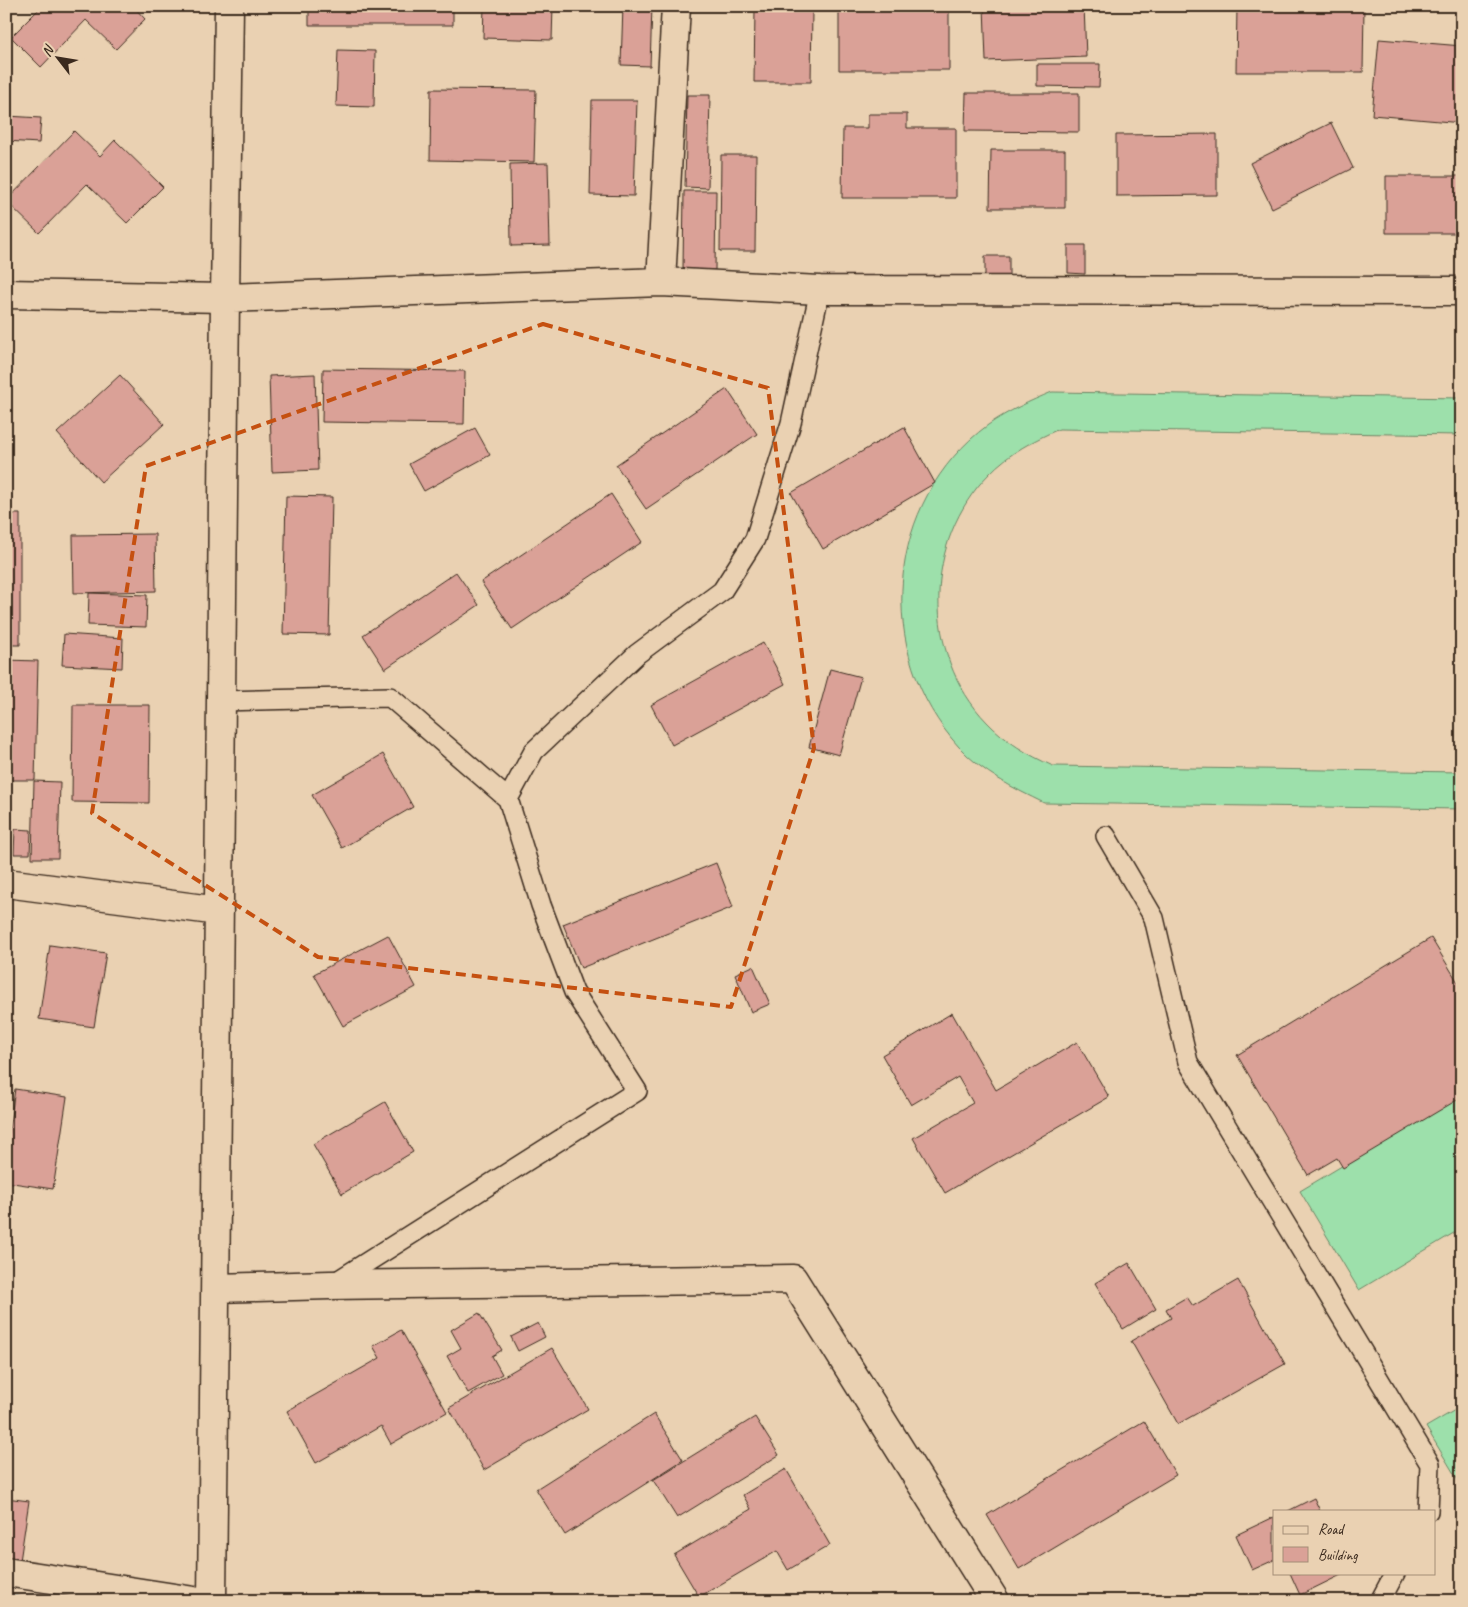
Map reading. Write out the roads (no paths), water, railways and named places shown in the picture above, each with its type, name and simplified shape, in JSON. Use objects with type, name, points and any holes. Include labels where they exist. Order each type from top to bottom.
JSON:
[{"type":"street","points":[[212,1601],[229,6]]},
{"type":"street","points":[[661,282],[676,6]]},
{"type":"street","points":[[6,294],[225,298],[661,282],[820,290],[1462,291]]},
{"type":"street","points":[[6,883],[219,911]]},
{"type":"street","points":[[216,1288],[793,1279],[995,1601]]},
{"type":"street","points":[[6,1572],[194,1601]]},
{"type":"lane","points":[[508,799],[534,751],[637,654],[722,591],[755,539],[791,423],[820,290]]},
{"type":"lane","points":[[221,701],[390,697],[508,799],[541,905],[574,992],[636,1091],[330,1285]]},
{"type":"lane","points":[[1106,836],[1154,918],[1188,1062],[1430,1464],[1428,1510]]},
{"type":"lane","points":[[1380,1601],[1394,1574]]},
{"type":"waterway","points":[[6,1599],[18,1601]]}]
